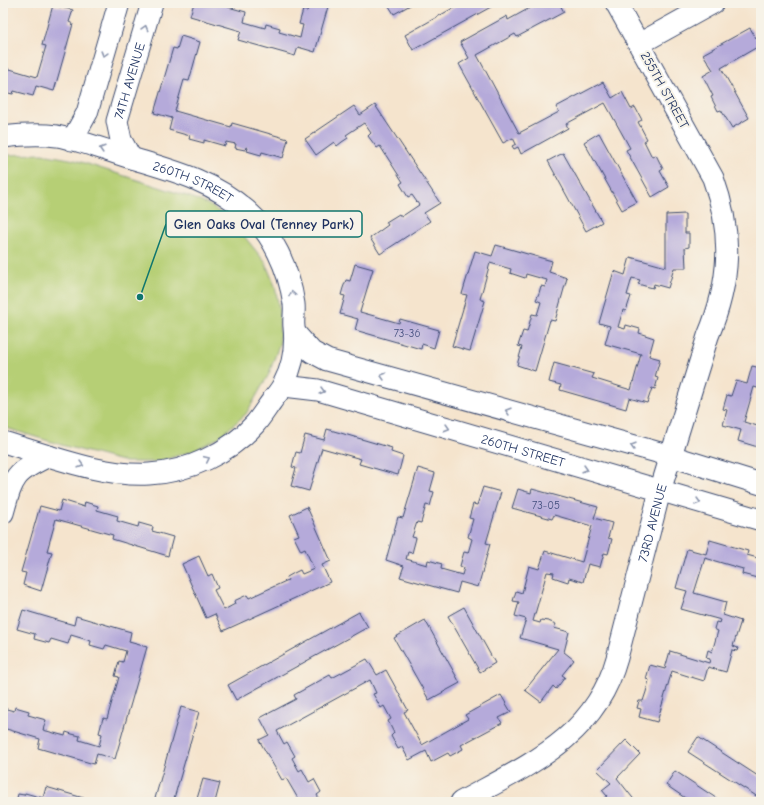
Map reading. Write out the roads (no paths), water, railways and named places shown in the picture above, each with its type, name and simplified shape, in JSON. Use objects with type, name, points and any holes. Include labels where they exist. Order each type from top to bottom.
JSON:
[{"type":"street","points":[[72,140],[87,113],[119,3]]},
{"type":"street","name":"74TH AVENUE","points":[[131,158],[121,140],[117,121],[152,3]]},
{"type":"street","name":"255TH STREET","points":[[616,3],[713,178]]},
{"type":"street","points":[[639,44],[713,3]]},
{"type":"street","name":"260TH STREET","points":[[3,137],[17,135],[57,136],[193,177],[217,188],[247,210],[265,230],[281,258],[290,283],[294,307],[295,333],[295,343],[291,366],[284,386],[242,437],[216,455],[193,465],[170,472],[149,475],[117,473],[96,469],[3,442]]},
{"type":"street","name":"73RD AVENUE","points":[[461,802],[539,759],[571,734],[598,703],[612,675],[660,491],[723,294],[727,260],[727,236],[720,197],[713,178]]},
{"type":"street","points":[[295,333],[312,352],[327,360],[671,456],[761,484]]},
{"type":"street","name":"260TH STREET","points":[[284,386],[318,390],[761,520]]},
{"type":"street","points":[[3,513],[11,486],[20,471],[49,456]]},
{"type":"place","name":"Glen Oaks Oval (Tenney Park)","points":[[140,297]]}]
